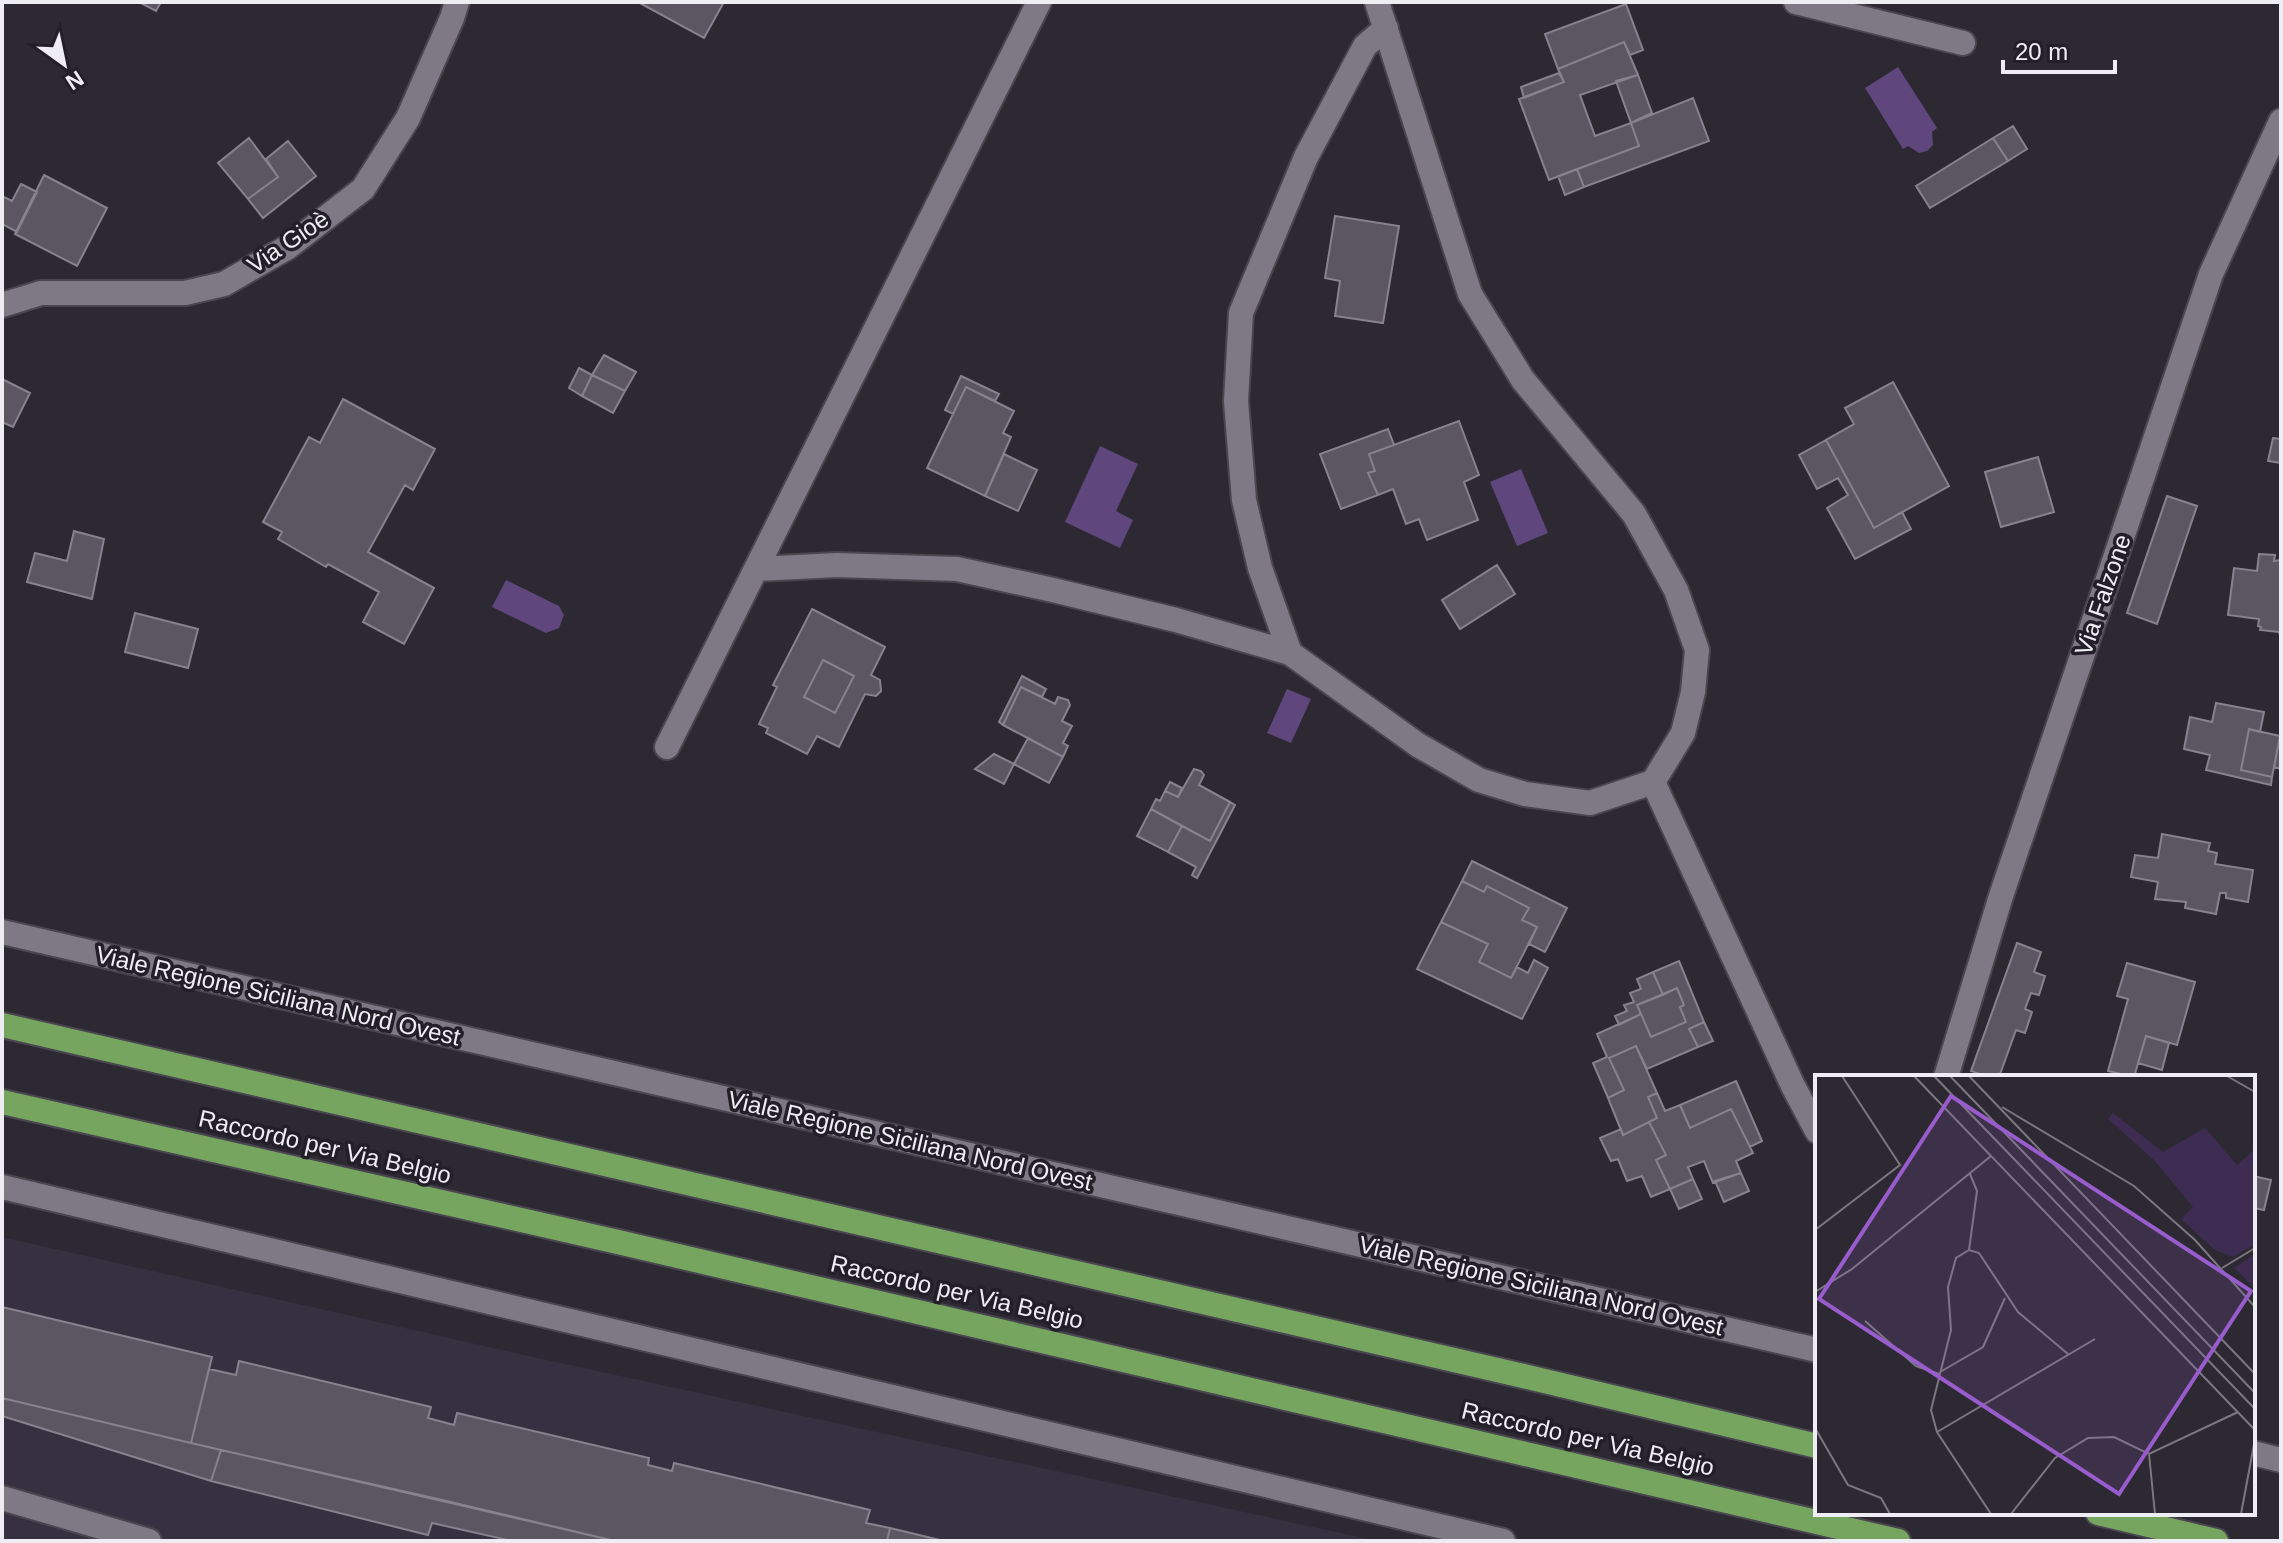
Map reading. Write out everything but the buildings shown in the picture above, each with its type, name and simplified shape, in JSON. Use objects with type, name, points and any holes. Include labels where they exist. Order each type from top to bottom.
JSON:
[{"type":"highway","name":"Raccordo per Via Belgio","points":[[2,1025],[1815,1446]]},
{"type":"highway","name":"Raccordo per Via Belgio","points":[[2,1102],[618,1242],[1898,1541]]},
{"type":"highway","points":[[2106,1515],[2216,1541]]},
{"type":"street","name":"Via Gioè","points":[[2,305],[41,293],[185,293],[224,284],[288,247],[363,189],[408,118],[457,2]]},
{"type":"street","points":[[667,747],[1039,2]]},
{"type":"street","points":[[1796,2],[1963,43]]},
{"type":"street","points":[[757,569],[837,565],[957,569],[1176,620],[1290,653],[1418,745],[1479,780],[1525,794],[1590,803],[1653,782],[1683,733],[1693,692],[1697,650],[1676,590],[1634,514],[1523,380],[1470,294],[1385,11]]},
{"type":"street","points":[[1290,653],[1260,568],[1244,500],[1236,401],[1241,313],[1306,157],[1385,11]]},
{"type":"street","name":"Via Falzone","points":[[1947,1075],[2001,896],[2211,274],[2281,121]]},
{"type":"street","points":[[1653,782],[1815,1127]]},
{"type":"street","name":"Viale Regione Siciliana Nord Ovest","points":[[2,932],[1815,1350]]},
{"type":"street","points":[[2,1187],[1503,1541]]},
{"type":"street","points":[[2255,1454],[2281,1460]]},
{"type":"street","points":[[2,1498],[149,1541]]},
{"type":"shaded area","points":[[1898,67],[1937,128],[1932,132],[1933,145],[1927,151],[1919,153],[1908,146],[1903,149],[1865,88]]},
{"type":"shaded area","points":[[1100,446],[1138,464],[1116,511],[1133,520],[1120,548],[1065,522]]},
{"type":"shaded area","points":[[1521,469],[1548,533],[1517,546],[1490,482]]},
{"type":"shaded area","points":[[506,580],[559,606],[564,615],[559,628],[546,633],[492,607]]},
{"type":"shaded area","points":[[1287,689],[1311,699],[1291,743],[1267,733]]},
{"type":"shaded area","points":[[2,1237],[524,1355],[1377,1541],[2,1541]]}]
